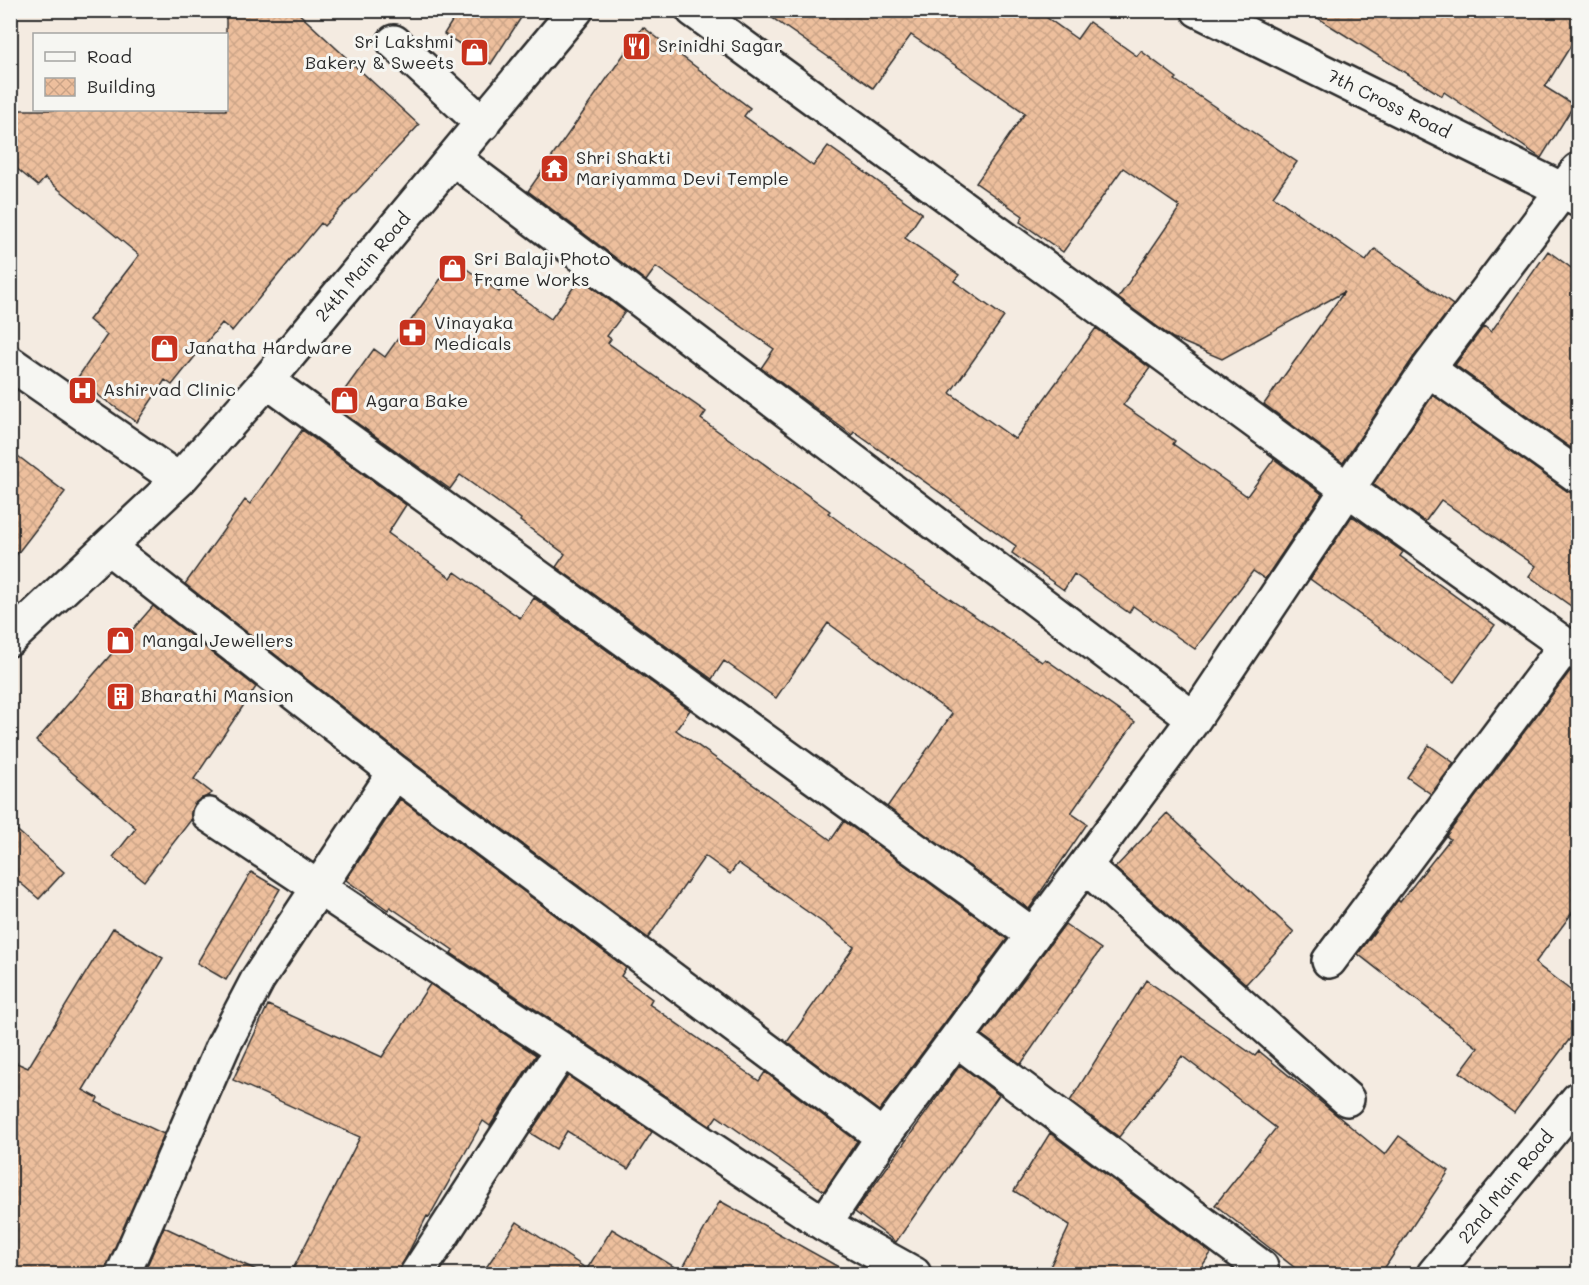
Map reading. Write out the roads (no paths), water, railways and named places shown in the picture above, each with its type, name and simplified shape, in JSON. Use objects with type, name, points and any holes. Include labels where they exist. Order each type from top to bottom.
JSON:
[{"type":"street","name":"24th Main Road","points":[[10,639],[179,480],[267,381],[576,10]]},
{"type":"street","points":[[693,10],[1346,488],[1572,650],[1329,961]]},
{"type":"street","name":"7th Cross Road","points":[[1198,10],[1574,187]]},
{"type":"street","points":[[394,42],[483,124]]},
{"type":"street","points":[[454,159],[1194,719]]},
{"type":"street","points":[[824,1224],[883,1137],[1194,719],[1346,488],[1428,369],[1574,187]]},
{"type":"street","points":[[10,363],[179,480]]},
{"type":"street","points":[[1428,369],[1578,476]]},
{"type":"street","points":[[267,381],[1033,935]]},
{"type":"street","points":[[109,548],[395,772],[883,1137]]},
{"type":"street","points":[[123,1275],[223,1046],[258,979],[395,772]]},
{"type":"street","points":[[209,815],[824,1224],[914,1275]]},
{"type":"street","points":[[1086,867],[1347,1099]]},
{"type":"street","points":[[956,1039],[1261,1267]]},
{"type":"street","points":[[417,1275],[562,1050]]},
{"type":"street","name":"22nd Main Road","points":[[1434,1275],[1578,1099]]},
{"type":"place","name":"Srinidhi Sagar","points":[[637,46]]},
{"type":"place","name":"Sri Lakshmi Bakery & Sweets","points":[[475,52]]},
{"type":"place","name":"Shri Shakti Mariyamma Devi Temple","points":[[555,168]]},
{"type":"place","name":"Sri Balaji Photo Frame Works","points":[[453,269]]},
{"type":"place","name":"Vinayaka Medicals","points":[[413,333]]},
{"type":"place","name":"Janatha Hardware","points":[[164,348]]},
{"type":"place","name":"Ashirvad Clinic","points":[[82,390]]},
{"type":"place","name":"Agara Bake","points":[[344,401]]},
{"type":"place","name":"Mangal Jewellers","points":[[121,641]]},
{"type":"place","name":"Bharathi Mansion","points":[[120,696]]}]
